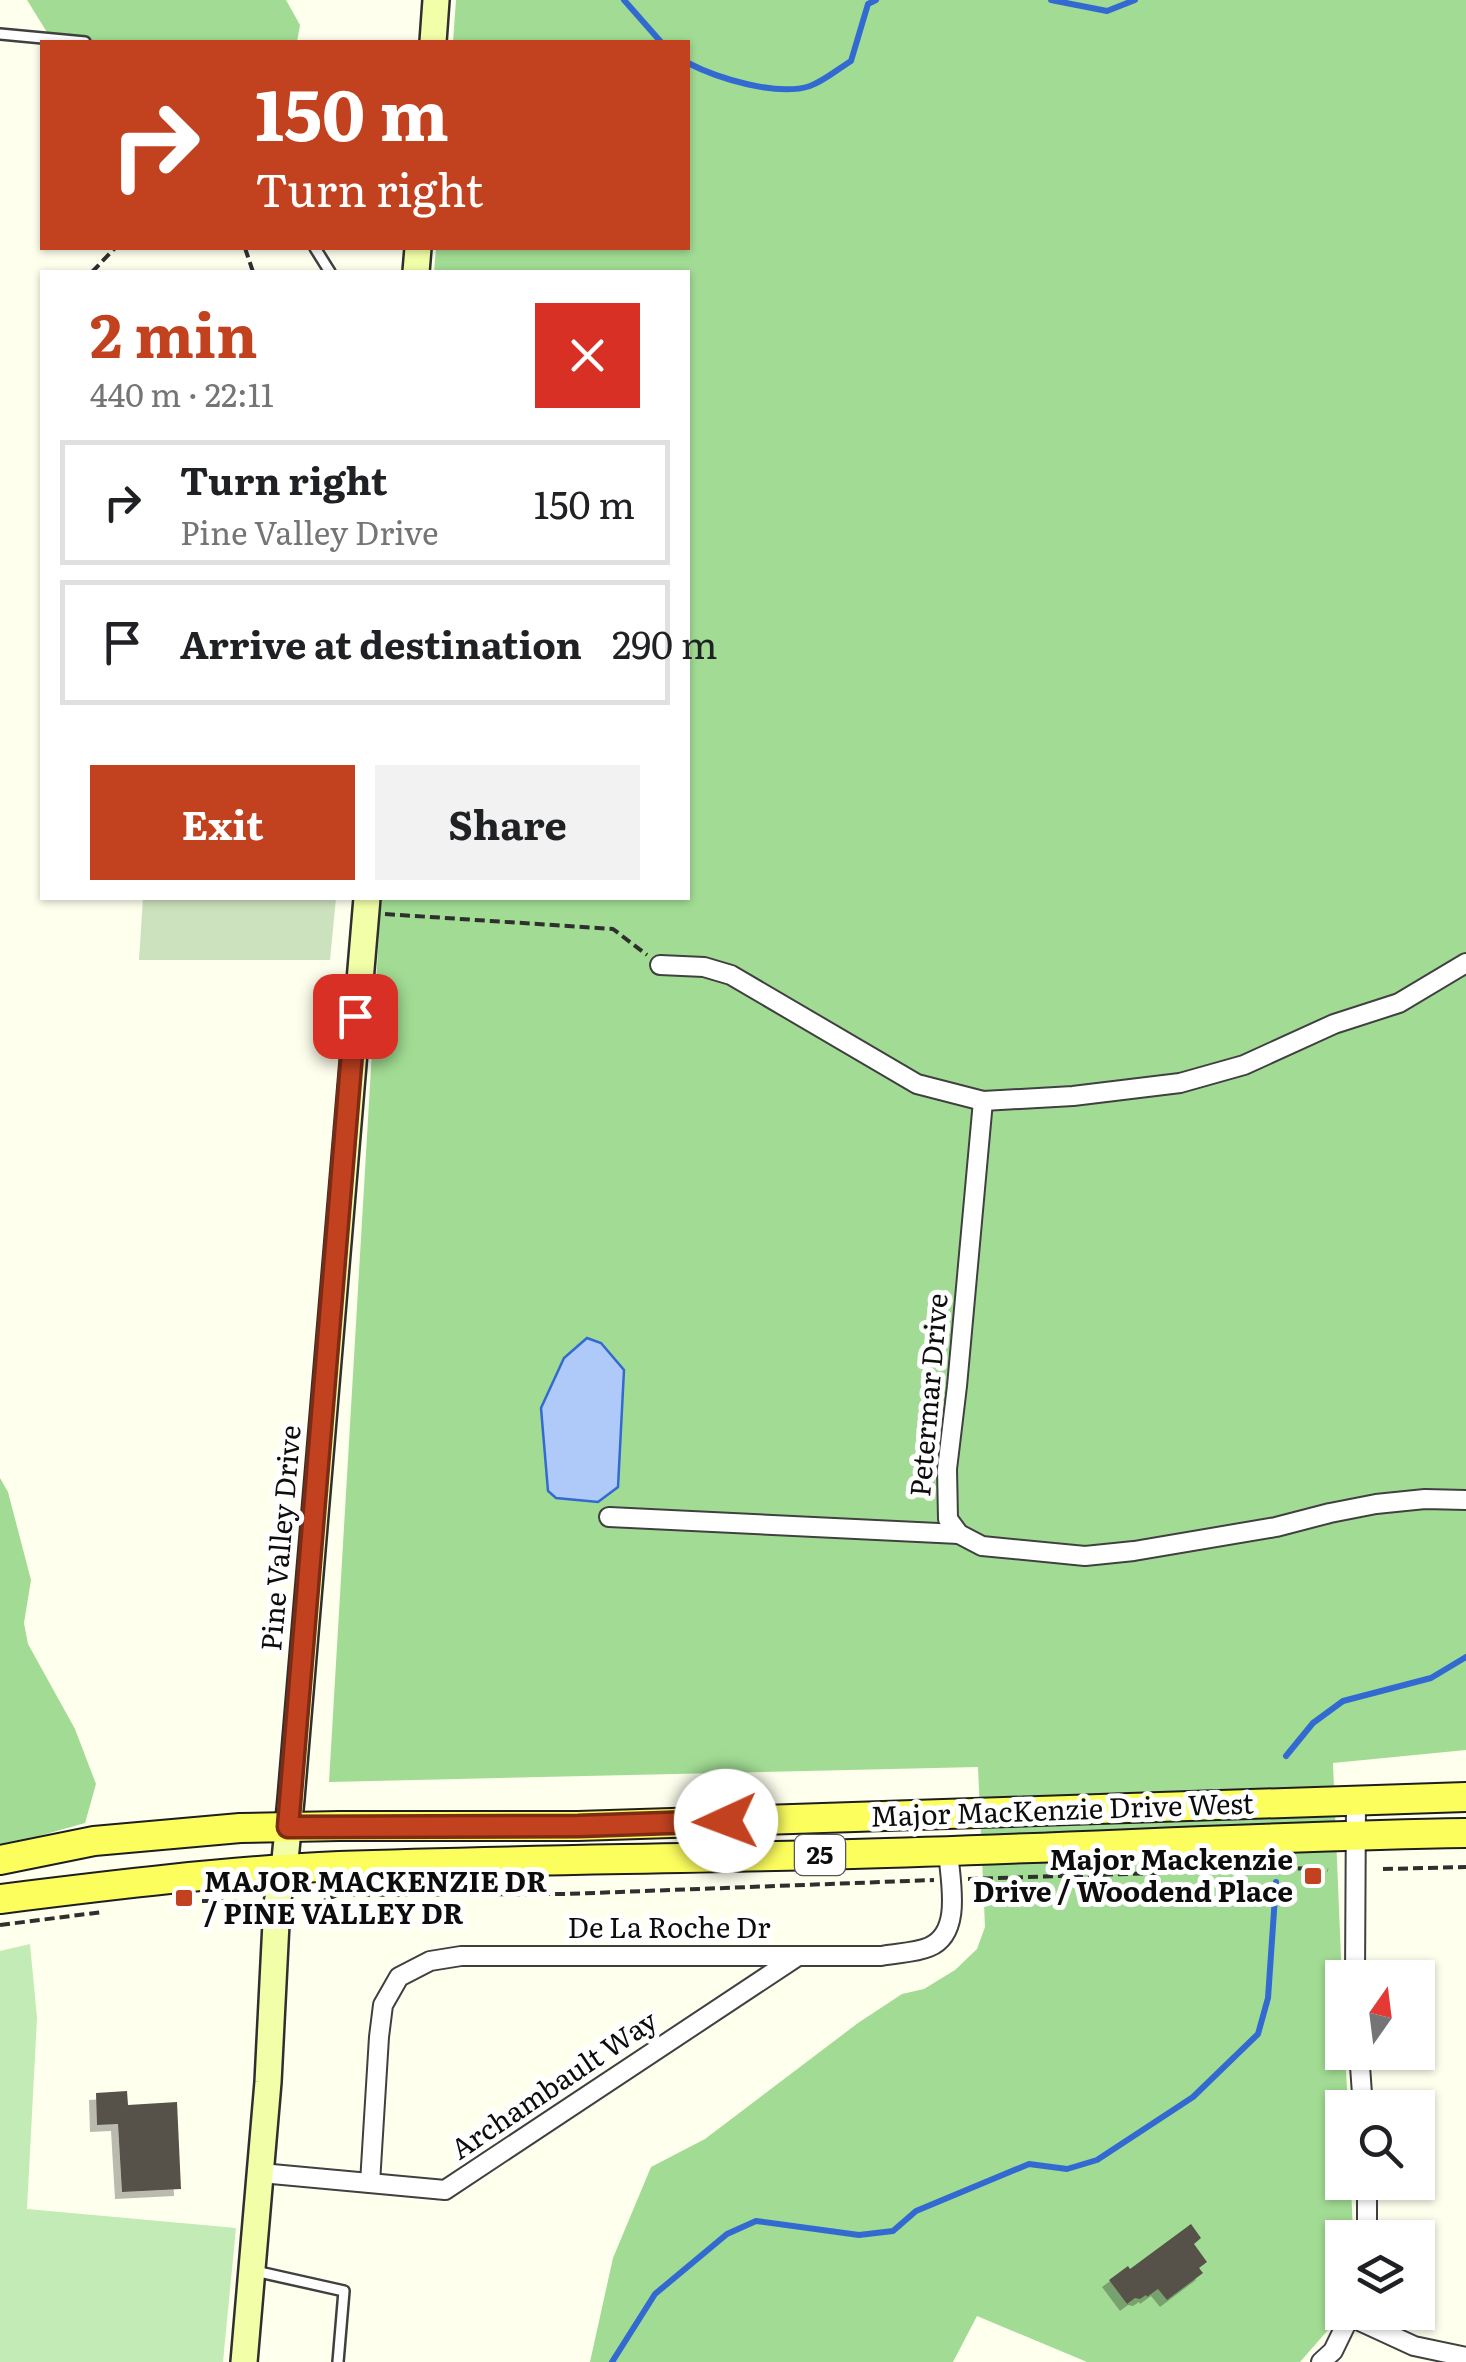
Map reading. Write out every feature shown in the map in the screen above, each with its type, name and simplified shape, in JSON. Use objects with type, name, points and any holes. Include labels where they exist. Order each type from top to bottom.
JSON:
[{"type":"main road","name":"Major MacKenzie Drive West","points":[[0,1860],[94,1842],[240,1828],[578,1826],[1466,1797]]},
{"type":"main road","name":"Major MacKenzie Drive West","points":[[0,1898],[336,1866],[949,1866],[1108,1847],[1466,1833]]},
{"type":"street","points":[[433,40],[436,0]]},
{"type":"street","name":"Pine Valley Drive","points":[[244,2362],[270,2055],[277,1903],[288,1827],[366,905]]},
{"type":"street","points":[[660,964],[704,967],[731,975],[917,1084],[983,1101],[1073,1096],[1180,1083],[1228,1070],[1334,1024],[1399,1003],[1466,963]]},
{"type":"street","name":"Petermar Drive","points":[[959,1534],[948,1519],[947,1469],[983,1101]]},
{"type":"street","points":[[609,1517],[959,1534],[982,1546],[1086,1556],[1134,1552],[1276,1528],[1376,1504],[1466,1500]]},
{"type":"street","points":[[1356,1799],[1356,1960]]},
{"type":"street","name":"De La Roche Dr","points":[[370,2183],[378,2037],[384,2005],[399,1977],[430,1961],[461,1956],[881,1956],[930,1947],[946,1932],[951,1915],[949,1866]]},
{"type":"street","name":"Archambault Way","points":[[260,2173],[445,2190],[798,1956]]},
{"type":"street","points":[[1320,2362],[1333,2351],[1344,2330]]},
{"type":"street","points":[[1381,2330],[1414,2346],[1466,2358]]},
{"type":"lane","points":[[0,34],[64,40]]},
{"type":"lane","points":[[253,2270],[344,2291],[338,2362]]},
{"type":"path","points":[[94,270],[113,250]]},
{"type":"path","points":[[366,905],[613,930],[660,964]]},
{"type":"path","points":[[317,1904],[337,1896],[566,1894],[949,1866],[1328,1870]]},
{"type":"path","points":[[1383,1869],[1466,1867]]},
{"type":"path","points":[[189,1901],[235,1901],[241,1905]]},
{"type":"path","points":[[0,1926],[110,1911]]},
{"type":"green space","points":[[27,0],[286,0],[300,25],[297,40],[52,40]]},
{"type":"green space","points":[[456,0],[1466,0],[1466,1750],[1333,1763],[1341,1960],[1325,1960],[1325,2070],[1346,2070],[1347,2090],[1325,2090],[1325,2200],[1352,2200],[1352,2220],[1325,2220],[1328,2330],[1300,2362],[1087,2362],[977,2316],[953,2362],[590,2362],[613,2258],[651,2167],[705,2139],[858,2023],[902,1994],[924,1989],[955,1970],[977,1949],[985,1927],[978,1767],[329,1782],[381,900],[690,900],[690,270],[434,270],[436,250],[690,250],[690,40],[453,40]]},
{"type":"green space","points":[[143,900],[336,900],[330,960],[139,960]]},
{"type":"green space","points":[[0,1478],[8,1492],[31,1580],[24,1623],[28,1644],[75,1729],[96,1784],[85,1823],[0,1847]]},
{"type":"green space","points":[[30,1944],[37,2018],[27,2209],[236,2228],[223,2362],[0,2362],[0,1951]]},
{"type":"water","points":[[587,1338],[601,1343],[624,1370],[618,1487],[598,1502],[556,1498],[548,1491],[541,1408],[564,1358]]},
{"type":"building","points":[[127,2091],[128,2105],[177,2102],[181,2189],[122,2192],[118,2124],[97,2125],[96,2093]]},
{"type":"building","points":[[1191,2224],[1201,2238],[1194,2244],[1207,2262],[1199,2268],[1203,2273],[1167,2300],[1158,2289],[1127,2304],[1109,2280]]},
{"type":"waterway","points":[[624,0],[659,40]]},
{"type":"waterway","points":[[690,64],[765,88],[810,86],[851,61],[868,4],[876,0]]},
{"type":"waterway","points":[[1051,0],[1107,11],[1135,0]]},
{"type":"waterway","points":[[1286,1756],[1313,1723],[1343,1701],[1431,1678],[1466,1657]]},
{"type":"waterway","points":[[612,2362],[655,2294],[727,2234],[756,2221],[859,2235],[893,2231],[916,2211],[1029,2164],[1067,2169],[1097,2160],[1193,2097],[1258,2034],[1268,1998],[1276,1882]]},
{"type":"place","name":"Major Mackenzie Drive / Woodend Place","points":[[1313,1876]]},
{"type":"place","name":"MAJOR MACKENZIE DR / PINE VALLEY DR","points":[[184,1898]]},
{"type":"route","points":[[355,1016],[288,1827],[726,1821]]}]
